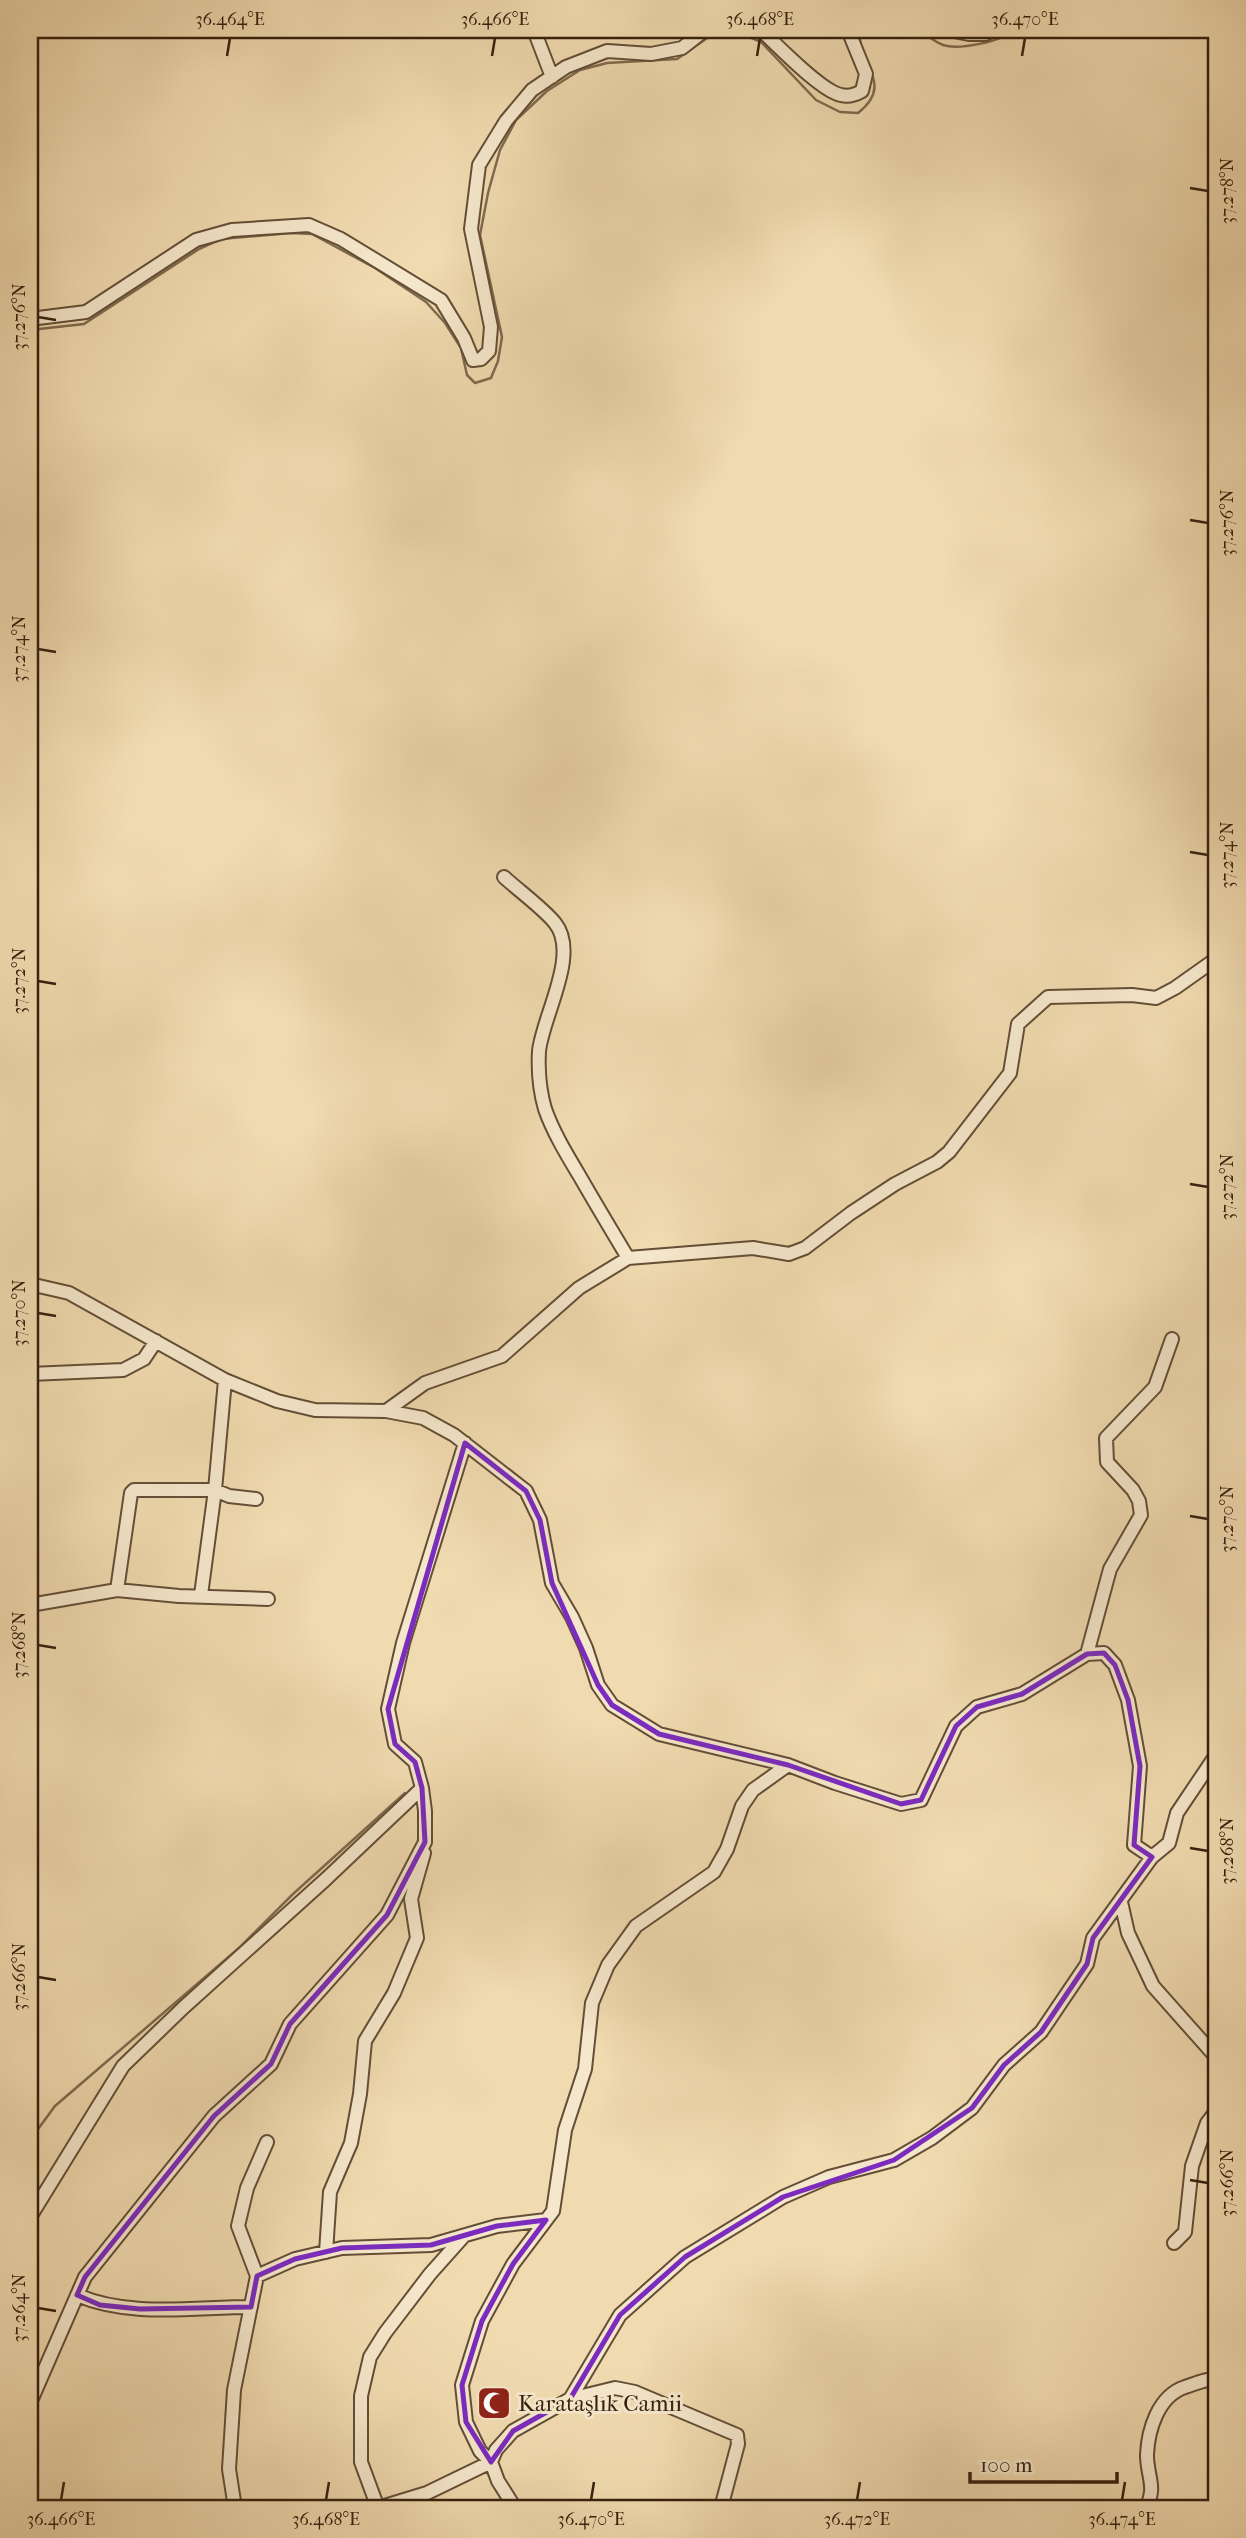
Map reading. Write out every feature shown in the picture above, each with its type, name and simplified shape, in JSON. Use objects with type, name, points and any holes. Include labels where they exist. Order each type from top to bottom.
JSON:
[{"type":"street","points":[[534,30],[552,77]]},
{"type":"street","points":[[30,319],[86,312],[195,240],[232,230],[309,225],[341,239],[441,300],[464,338],[473,360],[481,359],[489,351],[491,327],[471,229],[479,165],[506,121],[533,90],[566,67],[607,51],[651,54],[682,48],[705,30]]},
{"type":"street","points":[[761,30],[818,82],[838,95],[853,96],[862,91],[866,74],[848,30]]},
{"type":"street","points":[[949,30],[986,34],[989,30]]},
{"type":"street","points":[[504,877],[555,923],[563,939],[565,953],[561,973],[549,1008],[540,1049],[539,1066],[545,1109],[564,1150],[628,1258]]},
{"type":"street","points":[[386,1411],[425,1383],[502,1356],[579,1289],[628,1258],[753,1248],[789,1254],[805,1248],[851,1213],[950,1152],[1010,1073],[1018,1024],[1048,997],[1132,995],[1156,998],[1216,959]]},
{"type":"street","points":[[30,1284],[69,1293],[225,1380],[277,1401],[316,1410],[386,1411],[423,1418],[465,1443],[526,1491],[540,1520],[552,1583],[586,1648],[598,1685],[612,1705],[659,1734],[788,1765],[901,1804],[921,1800],[956,1726],[977,1707],[1022,1694],[1087,1654],[1104,1653],[1115,1665],[1128,1700],[1140,1766],[1134,1845],[1152,1857]]},
{"type":"street","points":[[1087,1654],[1110,1569],[1141,1515],[1139,1501],[1133,1490],[1107,1462],[1106,1438],[1156,1387],[1172,1339]]},
{"type":"street","points":[[30,1374],[123,1370],[144,1359],[156,1341]]},
{"type":"street","points":[[201,1595],[215,1490],[225,1380]]},
{"type":"street","points":[[326,2252],[330,2192],[351,2143],[360,2094],[365,2041],[394,1993],[417,1938],[411,1899],[423,1862],[425,1811],[415,1762],[395,1744],[388,1709],[403,1643],[465,1443]]},
{"type":"street","points":[[117,1590],[131,1493],[134,1490],[215,1490],[229,1496],[256,1499]]},
{"type":"street","points":[[30,1605],[117,1590],[179,1596],[268,1599]]},
{"type":"street","points":[[570,2399],[620,2315],[685,2257],[783,2197],[829,2177],[894,2160],[932,2138],[971,2108],[1004,2065],[1041,2032],[1087,1964],[1093,1938],[1109,1912],[1121,1902],[1152,1857],[1169,1843],[1177,1813],[1216,1755]]},
{"type":"street","points":[[514,2508],[491,2462],[480,2451],[466,2422],[462,2385],[482,2321],[513,2264],[553,2211],[565,2130],[585,2069],[592,2003],[608,1965],[636,1926],[714,1872],[727,1849],[742,1806],[753,1790],[788,1765]]},
{"type":"street","points":[[30,2217],[122,2066],[422,1788]]},
{"type":"street","points":[[30,2403],[85,2277],[214,2116],[271,2064],[290,2024],[387,1915],[425,1842]]},
{"type":"street","points":[[1121,1902],[1128,1933],[1153,1986],[1216,2057]]},
{"type":"street","points":[[1174,2243],[1185,2232],[1192,2166],[1206,2123],[1216,2111]]},
{"type":"street","points":[[235,2508],[229,2469],[234,2390],[257,2276],[238,2227],[247,2188],[267,2142]]},
{"type":"street","points":[[257,2276],[295,2259],[342,2248],[430,2245],[497,2226],[546,2220]]},
{"type":"street","points":[[463,2237],[384,2333],[370,2357],[361,2396],[361,2462],[378,2508],[427,2493],[491,2462],[496,2450],[513,2431],[570,2399],[615,2388],[635,2392],[737,2435],[738,2444],[721,2508]]},
{"type":"street","points":[[77,2295],[100,2305],[139,2309],[251,2307]]},
{"type":"street","points":[[1146,2508],[1153,2491],[1147,2457],[1148,2447],[1151,2428],[1161,2406],[1178,2390],[1210,2379],[1216,2380]]},
{"type":"highlighted area","points":[[465,1443],[526,1491],[540,1520],[552,1583],[598,1685],[612,1705],[659,1734],[788,1765],[901,1804],[921,1800],[956,1726],[977,1707],[1022,1694],[1087,1654],[1104,1653],[1115,1665],[1128,1700],[1140,1766],[1134,1845],[1152,1857],[1093,1938],[1087,1964],[1041,2032],[1004,2065],[972,2108],[894,2160],[783,2197],[685,2257],[620,2315],[570,2399],[513,2431],[491,2462],[466,2422],[462,2385],[482,2321],[513,2264],[546,2220],[497,2226],[431,2245],[342,2248],[295,2259],[257,2276],[251,2307],[140,2309],[100,2305],[77,2295],[85,2277],[214,2116],[271,2064],[290,2024],[387,1915],[425,1842],[422,1788],[415,1762],[395,1744],[388,1709]]},
{"type":"waterway","points":[[30,330],[84,324],[199,249],[221,239],[291,233],[312,234],[375,268],[426,302],[445,323],[461,348],[467,375],[475,383],[491,378],[498,361],[502,337],[480,235],[500,150],[516,120],[547,91],[580,70],[607,63],[677,59],[713,34],[733,30],[761,42],[816,100],[840,112],[858,113],[874,92],[872,73],[860,42],[860,30]]},
{"type":"waterway","points":[[918,30],[940,44],[950,46],[979,44],[1000,38],[1013,30]]},
{"type":"waterway","points":[[30,2140],[55,2106],[239,1948],[293,1894],[405,1793]]},
{"type":"place","name":"Karataşlık Camii","points":[[494,2403]]}]
